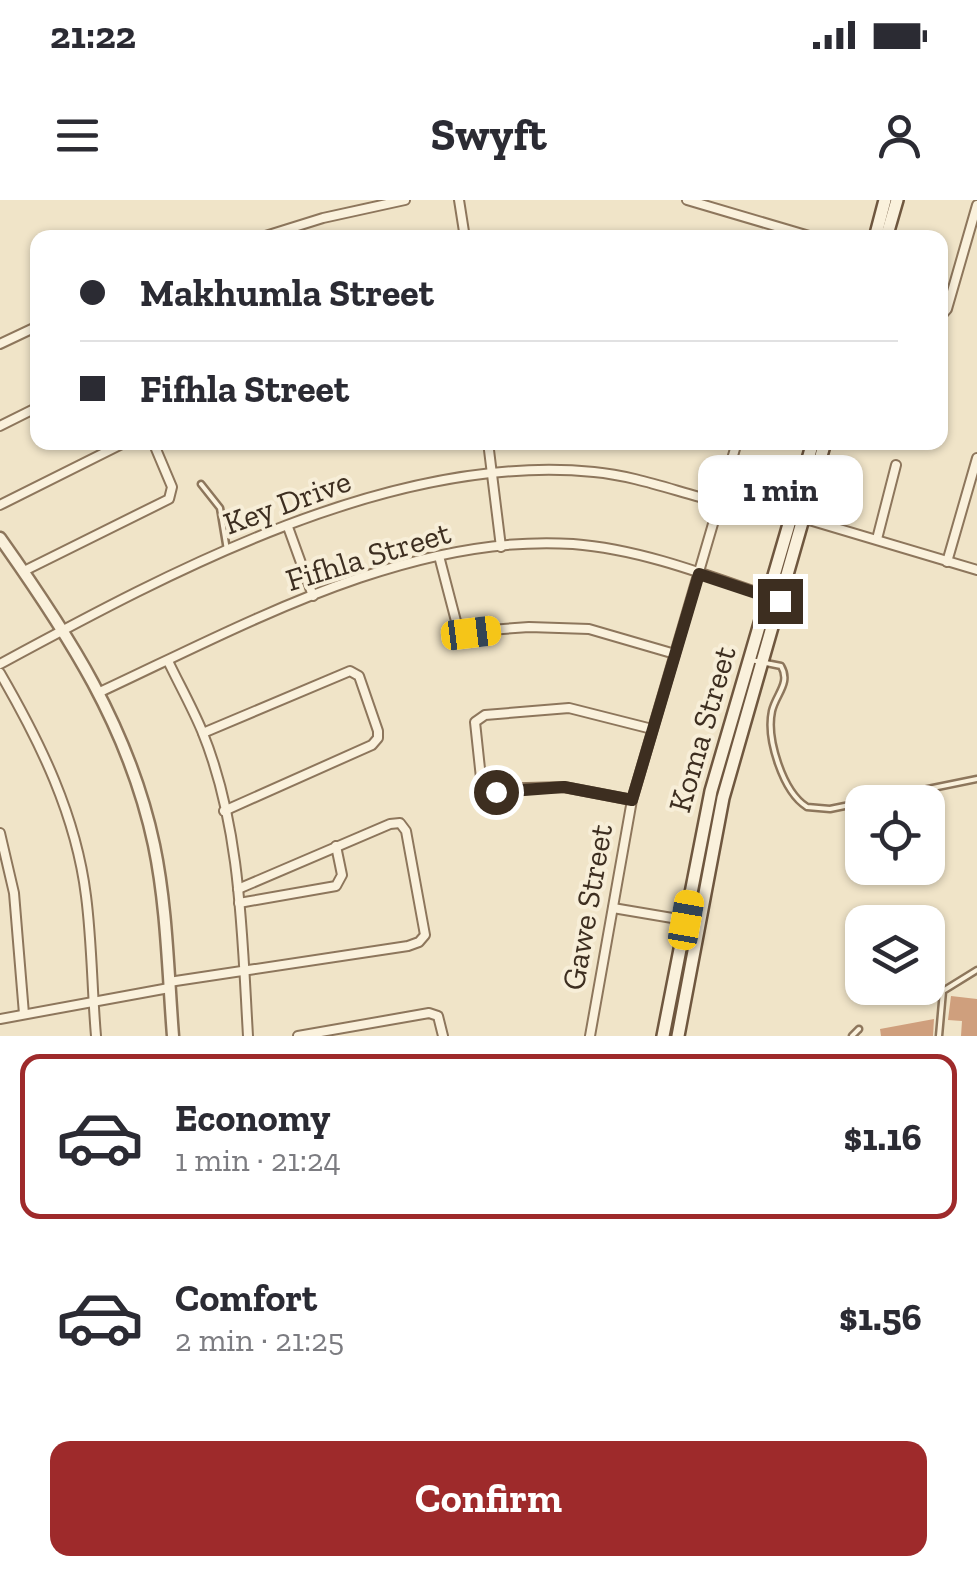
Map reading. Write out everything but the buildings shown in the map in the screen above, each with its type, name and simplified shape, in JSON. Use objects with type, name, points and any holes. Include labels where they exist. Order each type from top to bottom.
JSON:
[{"type":"main road","points":[[877,230],[886,200]]},
{"type":"main road","points":[[888,230],[897,200]]},
{"type":"main road","name":"Koma Street","points":[[678,1036],[706,812],[750,660],[774,598],[812,450]]},
{"type":"main road","name":"Koma Street","points":[[797,516],[822,450]]},
{"type":"main road","name":"Koma Street","points":[[663,1036],[723,798],[764,662],[774,598]]},
{"type":"street","points":[[284,230],[405,200]]},
{"type":"street","points":[[459,200],[464,230]]},
{"type":"street","points":[[686,200],[785,230]]},
{"type":"street","points":[[948,307],[977,206]]},
{"type":"street","points":[[0,344],[30,330]]},
{"type":"street","points":[[0,426],[30,411]]},
{"type":"street","points":[[0,505],[110,450]]},
{"type":"street","points":[[24,572],[169,499],[172,484],[157,450]]},
{"type":"street","points":[[489,450],[502,547]]},
{"type":"street","name":"Gawe Street","points":[[590,1036],[632,800],[736,450]]},
{"type":"street","points":[[948,562],[977,458]]},
{"type":"street","points":[[877,540],[896,465]]},
{"type":"street","name":"Key Drive","points":[[0,664],[227,550],[397,491],[490,472],[567,470],[617,475],[720,502]]},
{"type":"street","points":[[797,516],[977,570]]},
{"type":"street","points":[[288,527],[313,596]]},
{"type":"street","points":[[0,538],[100,692],[136,782],[154,843],[162,893],[172,1036]]},
{"type":"street","name":"Fifhla Street","points":[[100,692],[313,596],[439,556],[502,547],[547,544],[611,548],[774,598]]},
{"type":"street","points":[[439,556],[457,625],[464,632],[529,627],[589,629],[675,654]]},
{"type":"street","points":[[168,660],[202,732],[224,811],[238,888],[248,1036]]},
{"type":"street","points":[[202,732],[353,671],[359,676],[378,731],[375,743],[224,811]]},
{"type":"street","points":[[0,673],[36,737],[70,822],[86,898],[96,1036]]},
{"type":"street","points":[[632,800],[564,787],[488,790],[481,778],[476,720],[485,715],[562,708],[652,729]]},
{"type":"street","points":[[0,1018],[169,985],[408,946],[421,940],[425,927],[400,823],[238,888]]},
{"type":"street","points":[[0,834],[16,905],[24,1014]]},
{"type":"street","points":[[239,903],[337,885],[342,875],[336,846]]},
{"type":"street","points":[[613,908],[692,921]]},
{"type":"street","points":[[298,1036],[426,1013],[438,1016],[443,1036]]},
{"type":"lane","points":[[200,484],[220,508],[227,550]]},
{"type":"lane","points":[[750,660],[784,670],[784,682],[772,712],[771,732],[790,789],[807,807],[830,809],[977,779]]},
{"type":"lane","points":[[939,1036],[943,991],[977,970]]},
{"type":"lane","points":[[852,1036],[859,1029]]},
{"type":"route","points":[[496,792],[564,787],[632,800],[699,574],[780,601]]}]
